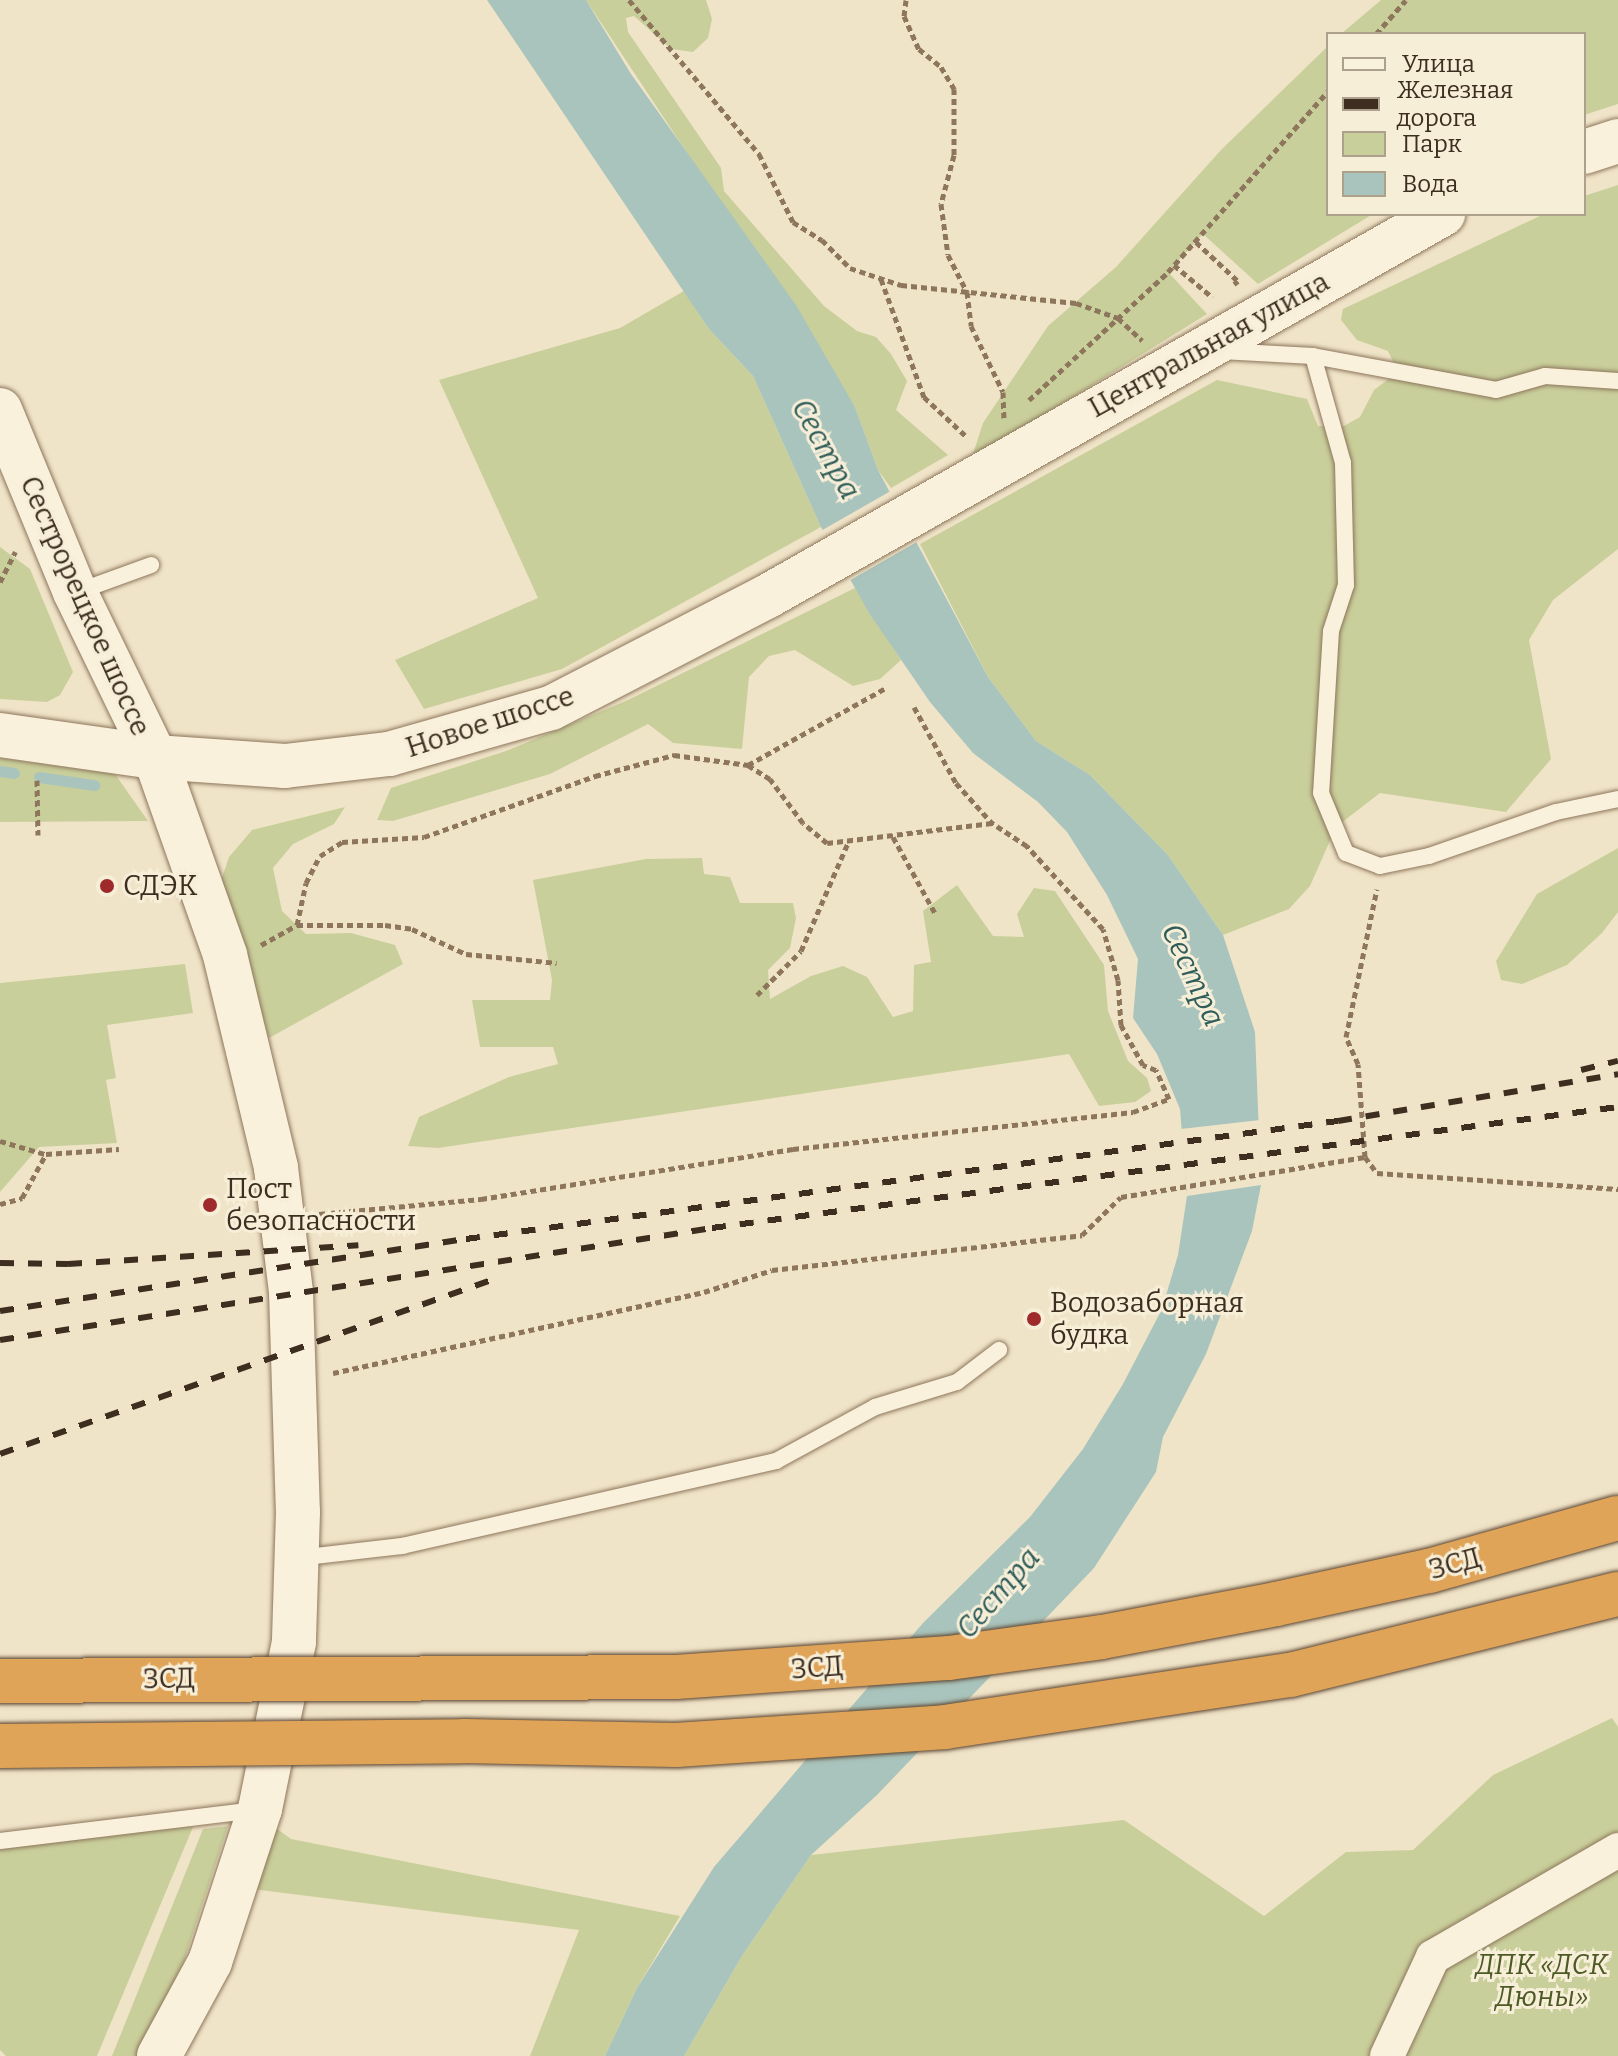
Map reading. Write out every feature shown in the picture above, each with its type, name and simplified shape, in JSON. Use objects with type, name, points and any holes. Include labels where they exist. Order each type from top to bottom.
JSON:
[{"type":"highway","name":"ЗСД","points":[[0,1681],[676,1677],[949,1658],[1102,1637],[1276,1604],[1429,1571],[1618,1518]]},
{"type":"highway","points":[[0,1746],[464,1741],[676,1745],[930,1728],[1290,1675],[1618,1594]]},
{"type":"street","points":[[1586,151],[1618,141]]},
{"type":"street","name":"Центральная улица","points":[[977,463],[1182,359],[1439,216]]},
{"type":"street","name":"Сестрорецкое шоссе","points":[[0,410],[75,592],[155,757],[225,955],[276,1168],[282,1217],[297,1382],[294,1642],[260,1809],[210,1962],[159,2056]]},
{"type":"street","name":"Новое шоссе","points":[[0,735],[155,757],[285,766],[389,754],[551,708],[768,596],[977,463]]},
{"type":"street","points":[[1387,2056],[1433,1957],[1618,1850]]},
{"type":"lane","points":[[1313,356],[1343,463],[1346,585],[1331,631],[1321,793],[1346,853],[1380,866],[1429,856],[1556,812],[1618,799]]},
{"type":"lane","points":[[1182,359],[1313,356],[1496,390],[1545,376],[1618,381]]},
{"type":"lane","points":[[75,592],[151,565]]},
{"type":"lane","points":[[297,1559],[402,1546],[776,1461],[875,1407],[957,1382],[999,1350]]},
{"type":"lane","points":[[0,1841],[260,1809]]},
{"type":"path","points":[[629,0],[759,154],[793,222],[822,240],[850,268],[881,278],[967,292],[1076,303],[1118,318],[1182,359]]},
{"type":"path","points":[[906,0],[904,16],[919,49],[941,67],[954,89],[954,155],[941,204],[948,255],[967,292],[971,326],[1003,392],[1004,423]]},
{"type":"path","points":[[1378,32],[1406,0]]},
{"type":"path","points":[[1026,402],[1174,265],[1326,93]]},
{"type":"path","points":[[1196,242],[1238,281],[1229,287]]},
{"type":"path","points":[[1174,265],[1210,298],[1219,292]]},
{"type":"path","points":[[881,278],[924,397],[977,463]]},
{"type":"path","points":[[998,430],[1015,412]]},
{"type":"path","points":[[0,582],[15,551]]},
{"type":"path","points":[[748,765],[886,688]]},
{"type":"path","points":[[282,1217],[481,1199],[793,1149],[1133,1112],[1169,1099],[1156,1070],[1143,1065],[1121,1025],[1118,980],[1103,929],[1027,846],[992,823],[956,783],[914,707]]},
{"type":"path","points":[[297,925],[306,883],[320,856],[342,842],[424,837],[595,776],[674,755],[748,765],[770,779],[803,823],[827,843],[848,843],[992,823]]},
{"type":"path","points":[[34,769],[38,835]]},
{"type":"path","points":[[893,837],[935,913]]},
{"type":"path","points":[[757,995],[801,951],[848,843]]},
{"type":"path","points":[[1380,866],[1346,1037],[1358,1064],[1356,1088],[1365,1157],[1377,1173],[1618,1189]]},
{"type":"path","points":[[225,955],[274,941],[297,925],[385,925],[412,929],[466,954],[557,963]]},
{"type":"path","points":[[0,1141],[46,1154],[119,1149]]},
{"type":"path","points":[[0,1204],[15,1204],[22,1198],[46,1154]]},
{"type":"path","points":[[297,1382],[704,1292],[772,1270],[1082,1235],[1121,1197],[1365,1157]]},
{"type":"green space","points":[[586,0],[706,0],[712,19],[708,38],[693,52],[671,49],[634,16],[626,18],[628,32],[721,168],[724,191],[824,306],[857,331],[876,337],[891,354],[907,381],[896,410],[948,455],[891,488],[878,470],[855,407]]},
{"type":"green space","points":[[1381,0],[1618,0],[1618,104],[1586,114],[1586,32],[1343,32]]},
{"type":"green space","points":[[1326,48],[1326,216],[1370,216],[1258,284],[1203,234],[1168,272],[1207,314],[971,460],[983,423],[1048,326],[1116,267],[1221,150]]},
{"type":"green space","points":[[1618,185],[1618,549],[1553,600],[1529,640],[1551,759],[1506,812],[1380,793],[1336,827],[1310,886],[1289,909],[1223,935],[1168,855],[1090,775],[1036,741],[988,677],[920,544],[1217,380],[1307,399],[1318,426],[1344,426],[1360,417],[1374,390],[1398,372],[1388,351],[1357,340],[1341,320],[1343,309],[1540,216],[1586,216],[1586,195]]},
{"type":"green space","points":[[684,291],[709,329],[753,376],[821,527],[562,669],[424,709],[395,660],[538,598],[439,380],[620,328]]},
{"type":"green space","points":[[0,547],[30,569],[73,672],[60,695],[47,702],[0,699]]},
{"type":"green space","points":[[855,588],[901,660],[880,679],[853,686],[795,650],[769,656],[749,677],[742,749],[673,743],[648,724],[550,774],[393,821],[377,820],[391,788],[506,751],[628,700]]},
{"type":"green space","points":[[0,758],[115,774],[148,821],[0,822]]},
{"type":"green space","points":[[345,807],[334,824],[293,844],[273,868],[282,911],[306,934],[351,933],[395,945],[403,964],[269,1038],[221,881],[229,857],[252,830]]},
{"type":"green space","points":[[1618,848],[1618,912],[1602,933],[1567,965],[1522,984],[1501,980],[1496,961],[1537,894]]},
{"type":"green space","points":[[702,858],[704,874],[730,877],[740,903],[793,903],[796,918],[790,948],[768,970],[770,999],[811,976],[843,966],[867,977],[893,1017],[913,1011],[914,965],[931,962],[923,911],[957,885],[993,936],[1024,937],[1017,914],[1034,888],[1055,891],[1104,965],[1108,1011],[1128,1061],[1147,1078],[1151,1091],[1135,1102],[1099,1106],[1069,1054],[438,1148],[408,1146],[419,1117],[509,1077],[558,1064],[553,1047],[480,1047],[472,1000],[550,1000],[552,980],[533,880],[646,859]]},
{"type":"green space","points":[[185,964],[193,1013],[107,1025],[116,1078],[106,1080],[117,1143],[39,1147],[0,1192],[0,983]]},
{"type":"green space","name":"ДПК «ДСК Дюны»","points":[[1612,1718],[1618,1727],[1618,2056],[684,2056],[742,1956],[811,1855],[1124,1820],[1264,1916],[1346,1852],[1413,1850],[1493,1775]]},
{"type":"green space","points":[[258,1815],[291,1839],[680,1916],[637,1988],[605,2056],[530,2056],[579,1930],[252,1889]]},
{"type":"green space","points":[[228,1826],[183,1964],[140,2051],[137,2056],[112,2056],[203,1829]]},
{"type":"green space","points":[[193,1827],[97,2056],[6,2056],[0,2050],[0,1842]]},
{"type":"water","name":"Сестра","points":[[487,0],[586,0],[631,74],[796,305],[855,407],[878,470],[988,677],[1036,741],[1090,775],[1168,855],[1223,935],[1255,1032],[1261,1185],[1252,1231],[1206,1354],[1163,1437],[1156,1472],[1094,1568],[877,1795],[811,1855],[742,1956],[684,2056],[605,2056],[637,1988],[714,1867],[923,1623],[1030,1517],[1083,1449],[1123,1384],[1162,1309],[1178,1255],[1187,1196],[1180,1109],[1157,1054],[1133,1018],[1138,959],[1107,895],[1067,832],[1038,802],[973,753],[930,702],[869,613],[821,527],[753,376],[709,329]]},
{"type":"pier","points":[[896,488],[922,539],[847,582],[819,532]]},
{"type":"pier","points":[[1260,1120],[1261,1185],[1187,1196],[1181,1129]]},
{"type":"waterway","points":[[0,771],[14,773]]},
{"type":"waterway","points":[[39,777],[94,785]]},
{"type":"railway","points":[[1581,1070],[1618,1061]]},
{"type":"railway","points":[[0,1311],[466,1239],[1338,1121],[1618,1074]]},
{"type":"railway","points":[[0,1340],[712,1228],[1618,1107]]},
{"type":"railway","points":[[0,1263],[68,1264],[358,1245]]},
{"type":"railway","points":[[0,1454],[497,1278]]},
{"type":"place","name":"СДЭК","points":[[107,886]]},
{"type":"place","name":"Пост безопасности","points":[[210,1205]]},
{"type":"place","name":"Водозаборная будка","points":[[1034,1319]]}]
